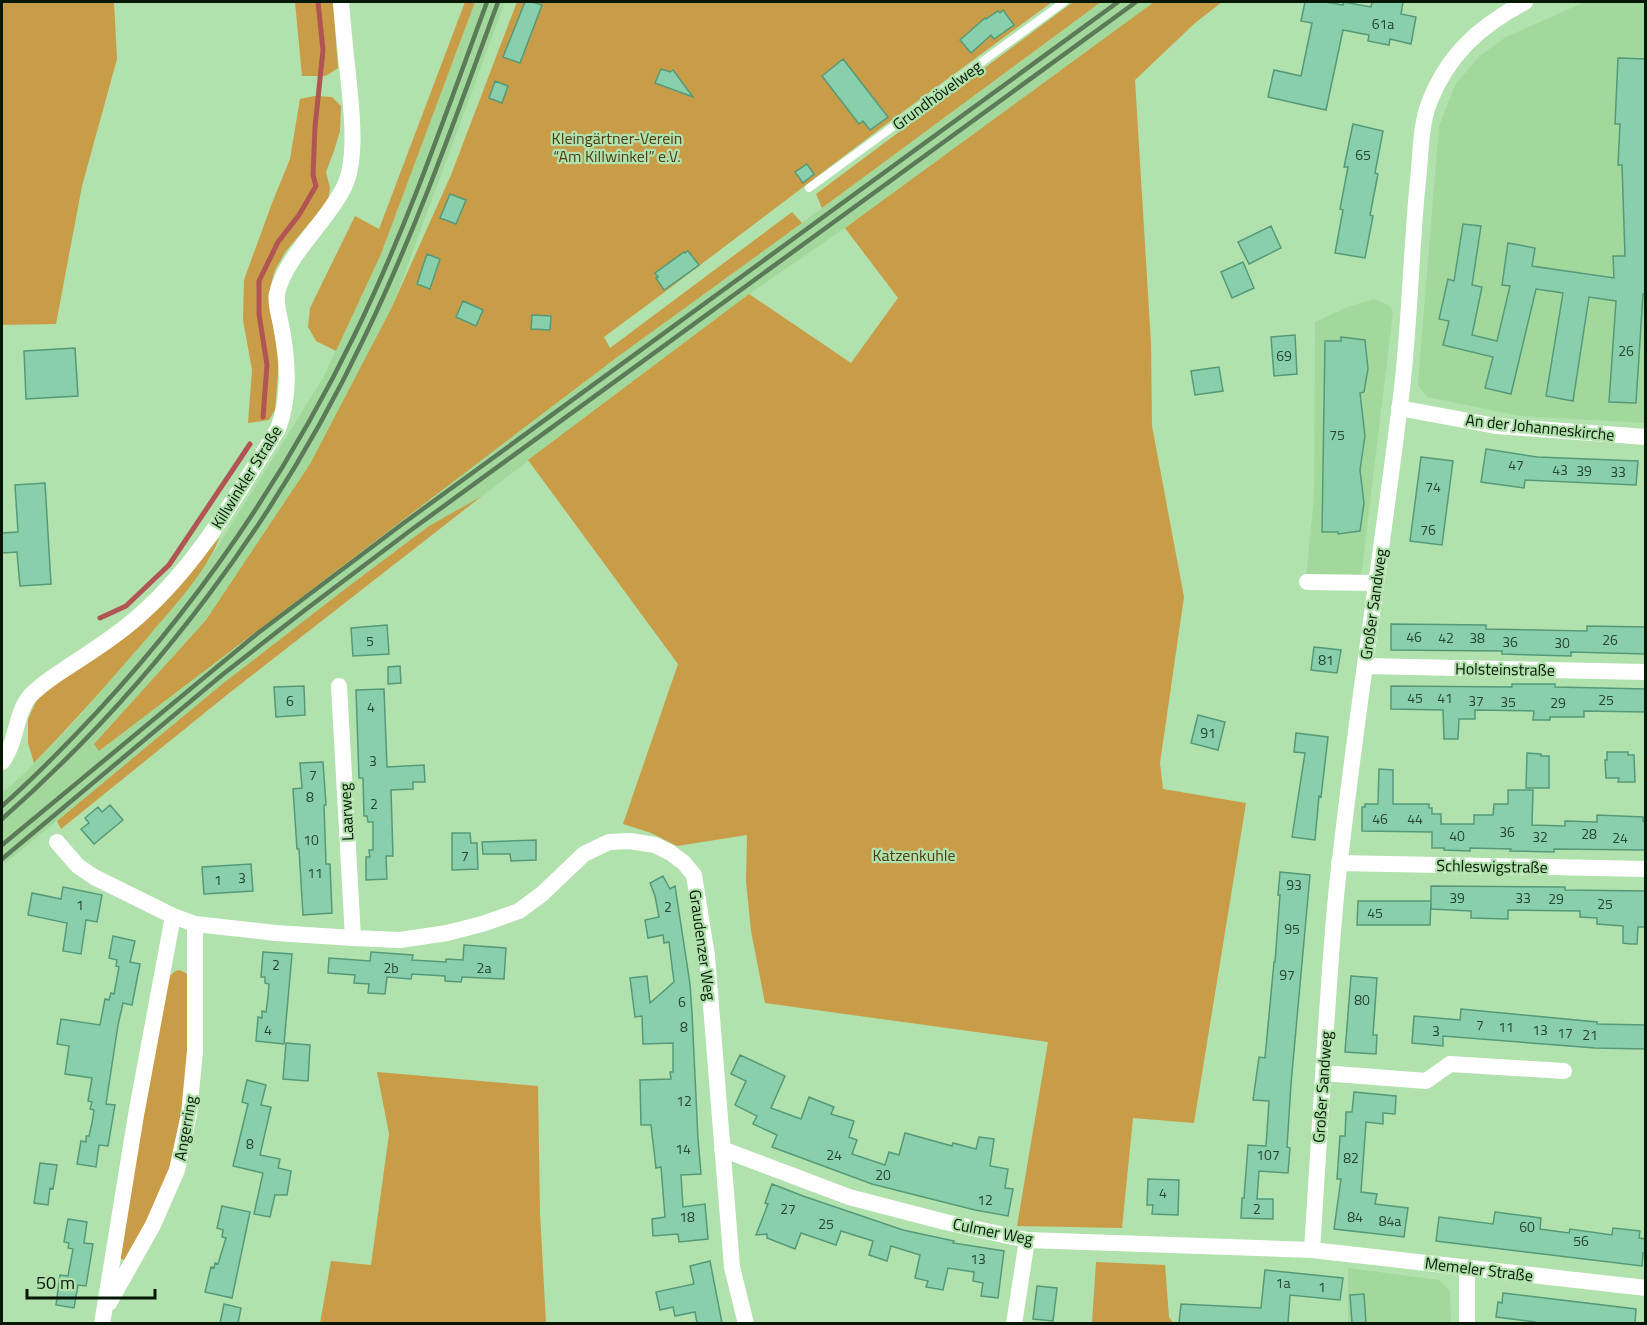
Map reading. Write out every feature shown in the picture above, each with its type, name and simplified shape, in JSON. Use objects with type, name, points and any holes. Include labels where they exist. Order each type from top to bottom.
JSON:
[{"type":"street","name":"Killwinkler Straße","points":[[2,762],[15,735],[21,711],[28,698],[42,685],[120,631],[160,596],[214,530],[278,429],[287,393],[287,366],[276,301],[278,289],[291,262],[335,204],[344,188],[350,169],[352,116],[341,2]]},
{"type":"street","name":"Großer Sandweg","points":[[1312,1250],[1323,1073],[1340,863],[1399,408],[1411,288],[1415,206],[1424,125],[1428,106],[1445,70],[1457,54],[1489,23],[1525,2]]},
{"type":"street","name":"An der Johanneskirche","points":[[1399,408],[1496,426],[1646,437]]},
{"type":"street","points":[[1307,582],[1376,583]]},
{"type":"street","name":"Holsteinstraße","points":[[1365,666],[1646,672]]},
{"type":"street","name":"Laarweg","points":[[339,686],[353,938]]},
{"type":"street","name":"Graudenzer Weg","points":[[57,842],[78,866],[94,877],[173,916],[195,924],[276,933],[400,940],[447,933],[519,911],[542,894],[584,854],[609,842],[630,841],[655,845],[671,853],[694,875],[707,956],[732,1267],[746,1323]]},
{"type":"street","name":"Schleswigstraße","points":[[1340,863],[1646,869]]},
{"type":"street","name":"Angerring","points":[[102,1319],[136,1115],[173,916]]},
{"type":"street","name":"Angerring","points":[[102,1319],[153,1225],[177,1170],[189,1114],[195,1051],[195,924]]},
{"type":"street","points":[[1323,1073],[1426,1081],[1450,1064],[1564,1071]]},
{"type":"street","name":"Culmer Weg","points":[[722,1149],[849,1197],[1027,1240],[1312,1250]]},
{"type":"street","points":[[1014,1323],[1027,1240]]},
{"type":"street","name":"Memeler Straße","points":[[1312,1250],[1646,1288]]},
{"type":"street","points":[[1467,1268],[1467,1323]]},
{"type":"lane","name":"Grundhövelweg","points":[[809,189],[1064,2]]},
{"type":"shaded area","points":[[475,2],[505,2],[391,310],[310,464],[206,620],[94,744],[99,751],[616,358],[1101,2],[1154,2],[845,228],[749,294],[482,496],[429,526],[349,586],[221,685],[2,866],[2,793],[22,776],[78,718],[178,602],[213,554],[323,378],[381,254]]},
{"type":"shaded area","points":[[1585,2],[1645,2],[1645,423],[1520,416],[1427,397],[1418,385],[1439,126],[1456,83],[1481,55],[1506,37]]},
{"type":"shaded area","points":[[1374,299],[1390,306],[1393,312],[1361,578],[1306,578],[1314,498],[1315,322],[1345,308]]},
{"type":"shaded area","points":[[1348,1268],[1439,1280],[1450,1291],[1451,1323],[1348,1324]]},
{"type":"green space","points":[[2,2],[114,2],[117,59],[82,186],[56,324],[2,325]]},
{"type":"green space","points":[[295,2],[333,2],[338,68],[326,76],[302,76]]},
{"type":"green space","points":[[465,2],[475,2],[381,254],[336,351],[316,341],[308,327],[310,308],[355,216],[379,229]]},
{"type":"green space","name":"Kleingärtner-Verein “Am Killwinkel” e.V.","points":[[517,2],[1052,2],[604,337],[610,348],[792,212],[802,223],[616,358],[99,751],[94,744],[206,620],[310,464],[391,309],[451,175]]},
{"type":"green space","points":[[1073,2],[1101,2],[822,208],[816,194]]},
{"type":"green space","name":"Katzenkuhle","points":[[1154,2],[1222,2],[1195,23],[1135,80],[1151,343],[1152,426],[1184,597],[1160,763],[1163,789],[1246,803],[1194,1123],[1133,1118],[1122,1228],[1017,1226],[1048,1042],[765,1003],[751,931],[746,881],[747,835],[677,846],[651,833],[623,824],[678,664],[528,460],[749,294],[851,363],[898,298],[845,228]]},
{"type":"green space","points":[[314,96],[332,97],[341,106],[340,131],[326,172],[330,188],[328,201],[286,251],[275,270],[268,296],[279,362],[275,410],[269,420],[248,423],[252,370],[243,320],[244,280],[290,159],[300,99]]},
{"type":"green space","points":[[482,496],[228,694],[61,829],[57,821],[221,685],[429,526]]},
{"type":"green space","points":[[220,537],[206,564],[178,602],[92,701],[34,763],[28,743],[28,719],[39,695],[163,604]]},
{"type":"green space","points":[[180,970],[187,974],[191,1038],[183,1115],[162,1192],[130,1256],[124,1260],[119,1256],[168,977]]},
{"type":"green space","points":[[377,1072],[538,1086],[540,1213],[546,1323],[320,1323],[331,1261],[371,1265],[389,1134]]},
{"type":"green space","points":[[1096,1262],[1165,1265],[1169,1317],[1173,1323],[1092,1323]]},
{"type":"building","points":[[525,2],[542,5],[520,63],[503,57]]},
{"type":"building","points":[[1305,2],[1343,5],[1344,2],[1371,7],[1372,2],[1403,2],[1401,14],[1416,17],[1411,44],[1390,39],[1389,45],[1368,41],[1369,35],[1343,30],[1326,110],[1268,97],[1274,70],[1301,76],[1312,23],[1301,21]]},
{"type":"building","points":[[1003,10],[1014,25],[994,39],[991,35],[971,53],[960,40],[985,18]]},
{"type":"building","points":[[1618,58],[1646,59],[1646,294],[1643,294],[1636,403],[1609,402],[1616,301],[1589,297],[1573,401],[1546,396],[1563,293],[1536,289],[1511,394],[1485,388],[1493,357],[1443,345],[1449,321],[1439,319],[1448,279],[1454,281],[1463,224],[1481,226],[1472,285],[1482,287],[1472,335],[1497,341],[1510,286],[1502,285],[1508,243],[1535,248],[1532,266],[1614,278],[1613,256],[1625,256],[1622,165],[1618,165],[1620,124],[1615,124]]},
{"type":"building","points":[[843,59],[888,117],[870,130],[863,121],[859,124],[822,76]]},
{"type":"building","points":[[661,69],[670,72],[673,70],[693,97],[655,83]]},
{"type":"building","points":[[495,81],[508,86],[502,103],[489,98]]},
{"type":"building","points":[[1353,124],[1383,131],[1370,215],[1373,216],[1365,258],[1335,253],[1348,167],[1344,167]]},
{"type":"building","points":[[807,164],[814,174],[803,183],[795,172]]},
{"type":"building","points":[[450,194],[466,200],[456,224],[440,218]]},
{"type":"building","points":[[1271,226],[1281,248],[1249,264],[1238,242]]},
{"type":"building","points":[[688,251],[699,265],[664,290],[655,273]]},
{"type":"building","points":[[427,254],[440,259],[430,289],[417,284]]},
{"type":"building","points":[[1243,262],[1254,288],[1232,298],[1221,272]]},
{"type":"building","points":[[463,301],[483,310],[476,326],[456,317]]},
{"type":"building","points":[[532,315],[551,316],[550,330],[531,329]]},
{"type":"building","points":[[1295,335],[1297,374],[1274,376],[1271,337]]},
{"type":"building","points":[[1341,337],[1365,340],[1368,369],[1364,392],[1360,393],[1365,436],[1360,470],[1364,503],[1360,531],[1338,534],[1338,532],[1322,532],[1325,341],[1341,341]]},
{"type":"building","points":[[75,348],[78,396],[26,399],[24,351]]},
{"type":"building","points":[[1219,367],[1223,391],[1195,395],[1191,371]]},
{"type":"building","points":[[1486,449],[1537,457],[1638,461],[1636,485],[1525,480],[1524,488],[1481,482]]},
{"type":"building","points":[[1421,457],[1453,461],[1442,545],[1410,541]]},
{"type":"building","points":[[45,483],[51,584],[20,586],[17,552],[2,553],[2,533],[18,532],[15,485]]},
{"type":"building","points":[[1391,624],[1486,625],[1486,629],[1587,631],[1587,626],[1646,627],[1646,654],[1571,652],[1571,656],[1502,654],[1502,651],[1391,650]]},
{"type":"building","points":[[387,625],[389,654],[353,656],[351,628]]},
{"type":"building","points":[[1314,647],[1341,650],[1337,673],[1311,670]]},
{"type":"building","points":[[400,666],[401,683],[388,684],[388,667]]},
{"type":"building","points":[[1512,684],[1646,689],[1646,712],[1584,711],[1584,717],[1550,717],[1550,720],[1533,720],[1534,711],[1475,710],[1475,719],[1459,719],[1458,739],[1444,739],[1443,710],[1391,709],[1391,686],[1512,687]]},
{"type":"building","points":[[304,686],[305,715],[276,717],[274,687]]},
{"type":"building","points":[[384,689],[387,767],[424,765],[425,782],[413,782],[413,789],[391,790],[393,856],[386,856],[387,879],[366,880],[366,857],[370,857],[369,850],[373,850],[373,822],[368,822],[367,816],[364,816],[363,778],[359,778],[356,690]]},
{"type":"building","points":[[1198,715],[1225,722],[1218,750],[1191,743]]},
{"type":"building","points":[[1296,733],[1328,737],[1315,840],[1292,837],[1305,753],[1294,752]]},
{"type":"building","points":[[1607,752],[1628,752],[1628,755],[1634,755],[1635,782],[1618,782],[1619,778],[1606,778]]},
{"type":"building","points":[[1527,753],[1549,756],[1549,788],[1526,788]]},
{"type":"building","points":[[323,762],[326,864],[330,864],[332,913],[303,915],[293,789],[302,788],[300,763]]},
{"type":"building","points":[[1379,769],[1393,770],[1393,804],[1429,804],[1432,814],[1441,814],[1441,824],[1474,824],[1474,815],[1493,815],[1494,804],[1508,804],[1508,790],[1533,790],[1532,825],[1565,826],[1565,821],[1597,822],[1597,815],[1643,817],[1646,823],[1646,850],[1554,849],[1554,852],[1470,848],[1470,851],[1444,850],[1444,848],[1432,848],[1432,832],[1362,831],[1362,807],[1365,807],[1365,804],[1378,804]]},
{"type":"building","points":[[110,805],[123,820],[94,844],[81,829],[89,823],[85,818],[98,807],[102,812]]},
{"type":"building","points":[[452,833],[470,833],[471,843],[477,843],[478,869],[452,870]]},
{"type":"building","points":[[536,840],[536,860],[511,861],[510,854],[483,854],[482,842]]},
{"type":"building","points":[[251,864],[253,891],[204,894],[202,867]]},
{"type":"building","points":[[1280,872],[1310,875],[1291,1084],[1287,1147],[1290,1148],[1288,1173],[1259,1171],[1257,1199],[1273,1199],[1273,1219],[1241,1218],[1248,1145],[1266,1146],[1269,1101],[1253,1100],[1259,1057],[1265,1058],[1275,962]]},
{"type":"building","points":[[663,876],[670,889],[675,886],[690,984],[692,1013],[701,1174],[681,1175],[683,1207],[705,1204],[708,1239],[679,1242],[678,1234],[653,1236],[652,1219],[665,1217],[661,1167],[656,1168],[651,1125],[641,1125],[640,1080],[671,1079],[673,1043],[643,1044],[642,1016],[635,1017],[630,978],[647,976],[650,1003],[674,982],[669,942],[664,943],[663,935],[648,938],[645,920],[659,917],[650,883]]},
{"type":"building","points":[[1431,886],[1565,887],[1565,890],[1646,891],[1646,927],[1638,927],[1637,944],[1630,944],[1623,943],[1623,926],[1597,924],[1597,918],[1580,917],[1580,911],[1508,910],[1508,919],[1471,918],[1471,911],[1431,909]]},
{"type":"building","points":[[63,887],[102,895],[97,922],[86,920],[81,954],[63,951],[67,923],[28,915],[32,893],[61,899]]},
{"type":"building","points":[[1358,901],[1431,901],[1430,925],[1357,925]]},
{"type":"building","points":[[113,936],[135,941],[130,962],[140,964],[132,1005],[123,1003],[118,1025],[106,1104],[115,1105],[108,1146],[99,1145],[96,1167],[77,1164],[81,1141],[86,1142],[86,1136],[89,1136],[92,1123],[94,1110],[90,1109],[92,1102],[88,1101],[92,1078],[65,1074],[69,1046],[57,1044],[61,1019],[100,1025],[105,999],[109,1000],[111,993],[114,994],[119,967],[116,966],[117,960],[109,958]]},
{"type":"building","points":[[464,945],[506,948],[504,979],[462,977],[461,982],[445,981],[445,976],[412,974],[411,979],[387,977],[385,994],[368,993],[369,984],[354,983],[355,975],[328,973],[329,958],[370,961],[371,952],[413,955],[412,960],[446,962],[446,959],[463,960]]},
{"type":"building","points":[[263,952],[292,954],[284,1044],[256,1041],[258,1017],[262,1018],[262,1011],[266,1012],[268,997],[269,984],[265,983],[265,977],[261,977]]},
{"type":"building","points":[[1351,976],[1377,978],[1373,1035],[1377,1035],[1376,1054],[1345,1052]]},
{"type":"building","points":[[1461,1009],[1597,1022],[1597,1024],[1646,1025],[1646,1049],[1595,1048],[1443,1036],[1443,1046],[1412,1043],[1414,1016],[1460,1020]]},
{"type":"building","points":[[286,1043],[310,1045],[308,1081],[283,1079]]},
{"type":"building","points":[[740,1055],[785,1076],[771,1108],[801,1119],[809,1097],[834,1107],[831,1114],[854,1121],[849,1137],[857,1140],[852,1154],[885,1165],[889,1152],[899,1155],[905,1133],[952,1146],[953,1143],[976,1149],[979,1137],[994,1139],[990,1166],[1008,1169],[1005,1188],[1013,1189],[1008,1216],[872,1184],[772,1147],[777,1135],[753,1124],[757,1116],[735,1105],[746,1081],[731,1074]]},
{"type":"building","points":[[247,1080],[266,1085],[261,1105],[271,1107],[260,1155],[280,1159],[278,1168],[291,1171],[287,1195],[275,1195],[270,1217],[254,1214],[263,1173],[233,1166],[248,1104],[242,1102]]},
{"type":"building","points":[[1354,1092],[1396,1096],[1395,1114],[1383,1113],[1383,1124],[1366,1122],[1361,1192],[1377,1194],[1375,1204],[1408,1208],[1404,1237],[1334,1229],[1341,1179],[1337,1179],[1340,1136],[1345,1136],[1346,1112],[1352,1112]]},
{"type":"building","points":[[40,1163],[57,1165],[48,1205],[34,1203]]},
{"type":"building","points":[[1148,1179],[1179,1180],[1178,1215],[1152,1214],[1153,1205],[1147,1205]]},
{"type":"building","points":[[772,1184],[903,1230],[954,1241],[953,1243],[1004,1251],[998,1298],[981,1296],[983,1283],[973,1281],[974,1272],[948,1268],[943,1290],[926,1287],[928,1281],[915,1278],[920,1255],[891,1246],[887,1261],[869,1255],[873,1241],[841,1231],[836,1245],[801,1233],[795,1249],[767,1238],[767,1234],[756,1235],[768,1204],[765,1203]]},
{"type":"building","points":[[222,1206],[250,1212],[232,1298],[205,1292],[211,1267],[214,1268],[215,1263],[218,1264],[226,1238],[222,1237],[223,1230],[217,1228]]},
{"type":"building","points":[[1495,1212],[1541,1218],[1540,1229],[1569,1233],[1570,1229],[1612,1235],[1613,1228],[1640,1231],[1639,1238],[1646,1239],[1646,1253],[1643,1253],[1642,1266],[1436,1241],[1439,1217],[1493,1224]]},
{"type":"building","points":[[68,1219],[87,1222],[84,1243],[93,1244],[86,1286],[78,1285],[74,1308],[56,1305],[60,1275],[68,1276],[73,1249],[68,1248],[69,1243],[64,1242]]},
{"type":"building","points":[[710,1261],[722,1323],[697,1323],[695,1312],[675,1316],[673,1307],[660,1310],[656,1292],[694,1284],[690,1266]]},
{"type":"building","points":[[1265,1270],[1343,1278],[1340,1300],[1290,1295],[1288,1323],[1179,1323],[1181,1304],[1261,1308]]},
{"type":"building","points":[[1037,1286],[1057,1288],[1053,1321],[1033,1319]]},
{"type":"building","points":[[1503,1293],[1636,1309],[1635,1323],[1535,1323],[1496,1317],[1498,1302],[1502,1303]]},
{"type":"building","points":[[1364,1294],[1366,1323],[1352,1323],[1350,1295]]},
{"type":"building","points":[[224,1304],[241,1308],[238,1323],[220,1323]]},
{"type":"waterway","points":[[263,417],[267,365],[259,314],[259,281],[278,242],[299,215],[316,186],[313,175],[315,127],[323,50],[318,2]]},
{"type":"waterway","points":[[100,618],[126,606],[169,565],[250,444]]},
{"type":"railway","points":[[2,806],[27,784],[97,712],[172,625],[240,533],[301,436],[355,334],[392,253],[487,2]]},
{"type":"railway","points":[[2,819],[57,768],[161,656],[208,596],[252,534],[293,470],[331,404],[402,254],[436,170],[498,2]]},
{"type":"railway","points":[[2,845],[258,633],[405,522],[1118,2]]},
{"type":"railway","points":[[2,859],[222,675],[305,610],[411,530],[1136,2]]}]
